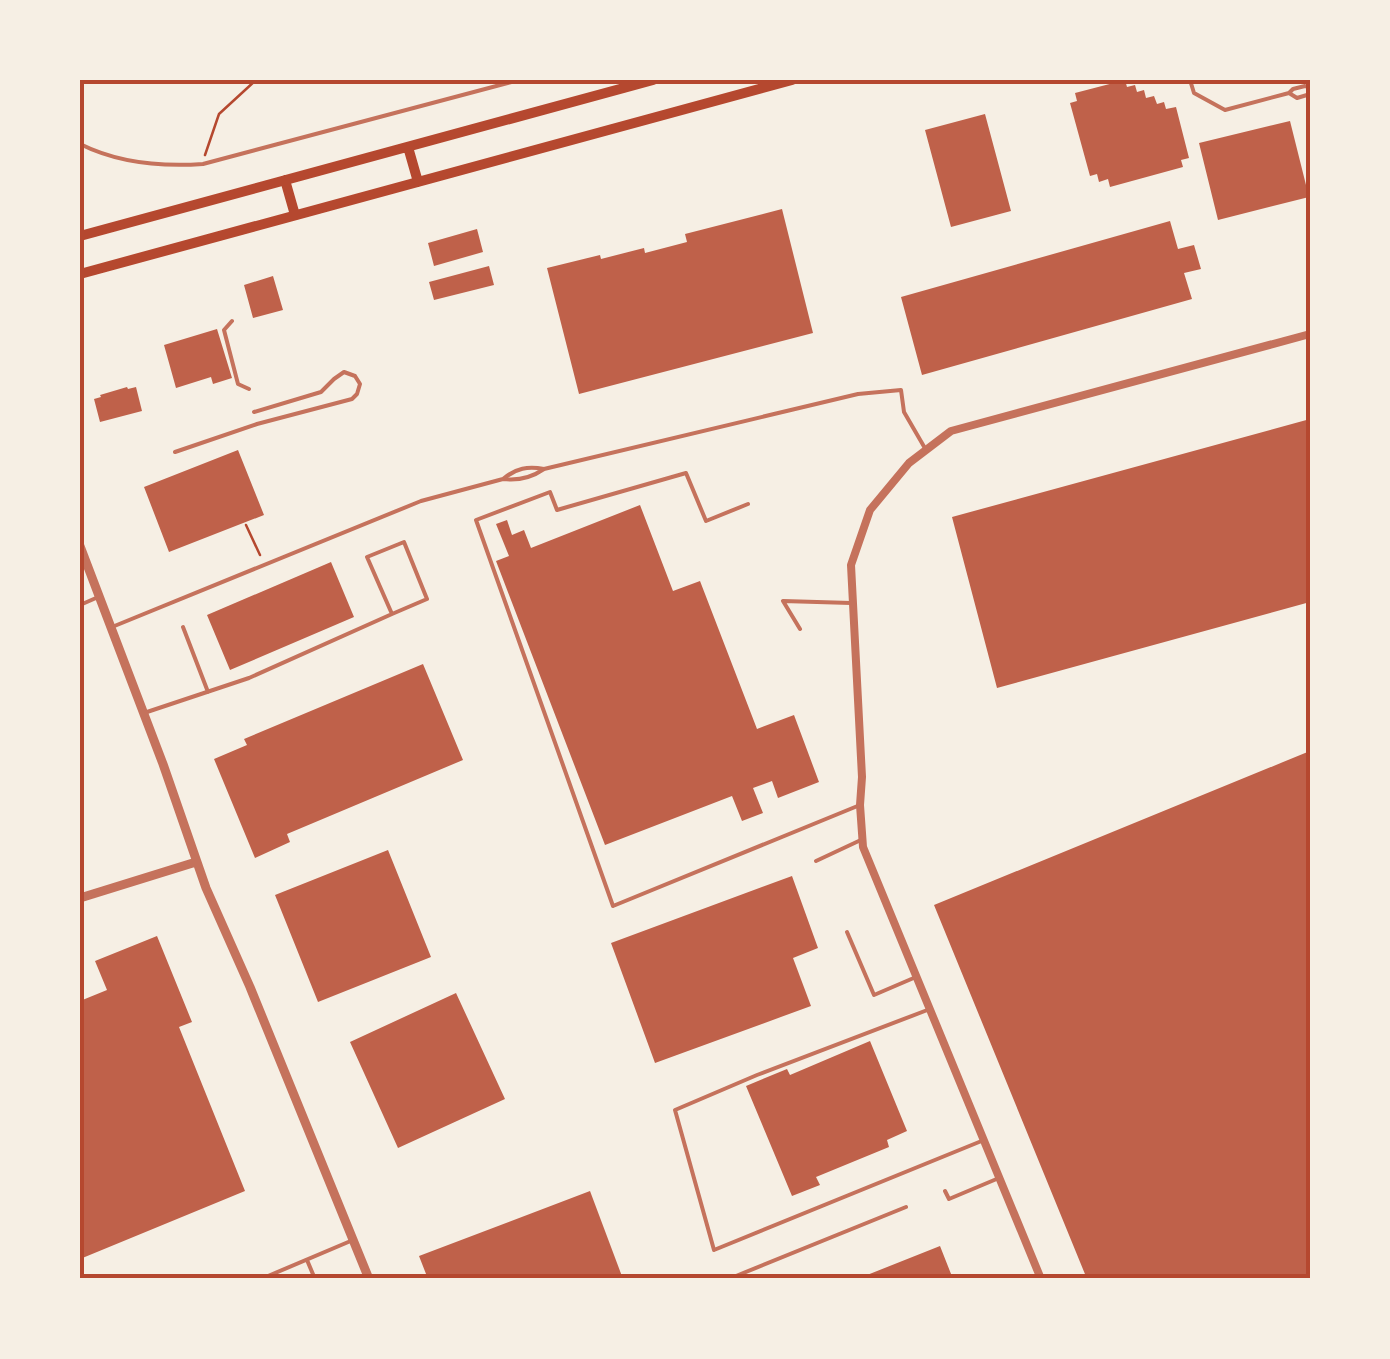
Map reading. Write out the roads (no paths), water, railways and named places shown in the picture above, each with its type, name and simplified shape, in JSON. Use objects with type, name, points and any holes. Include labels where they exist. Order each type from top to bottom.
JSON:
[{"type":"main road","points":[[80,236],[653,80]]},
{"type":"main road","points":[[80,274],[792,80]]},
{"type":"main road","points":[[408,147],[418,182]]},
{"type":"main road","points":[[285,180],[295,215]]},
{"type":"street","points":[[1041,1279],[863,847],[850,565],[870,510],[909,464],[951,432],[1310,334]]},
{"type":"street","points":[[80,546],[196,862],[368,1279]]},
{"type":"street","points":[[80,898],[196,862]]},
{"type":"lane","points":[[80,144],[120,159],[157,165],[202,164],[520,80]]},
{"type":"lane","points":[[1190,80],[1194,93],[1225,110],[1289,94],[1305,86],[1310,90],[1307,96],[1297,98],[1289,94]]},
{"type":"lane","points":[[232,321],[224,330],[238,384],[249,389]]},
{"type":"lane","points":[[175,452],[258,424],[352,399],[360,384],[355,376],[344,372],[321,392],[254,412]]},
{"type":"lane","points":[[112,627],[421,501],[858,394],[901,390],[904,412],[926,450]]},
{"type":"lane","points":[[503,479],[531,466],[544,469]]},
{"type":"lane","points":[[748,504],[706,521],[686,473],[557,510],[550,492],[476,520],[613,906],[860,805]]},
{"type":"lane","points":[[144,713],[249,678],[427,599],[404,542],[367,557],[392,614]]},
{"type":"lane","points":[[80,605],[101,596]]},
{"type":"lane","points":[[800,629],[784,601],[853,603]]},
{"type":"lane","points":[[183,627],[208,692]]},
{"type":"lane","points":[[816,861],[863,839]]},
{"type":"lane","points":[[846,932],[874,995],[916,976]]},
{"type":"lane","points":[[930,1009],[757,1074],[675,1110],[714,1250],[984,1140]]},
{"type":"lane","points":[[945,1191],[948,1199],[999,1178]]},
{"type":"lane","points":[[737,1279],[736,1276],[906,1207]]},
{"type":"lane","points":[[261,1279],[353,1240]]},
{"type":"lane","points":[[307,1259],[314,1279]]}]
